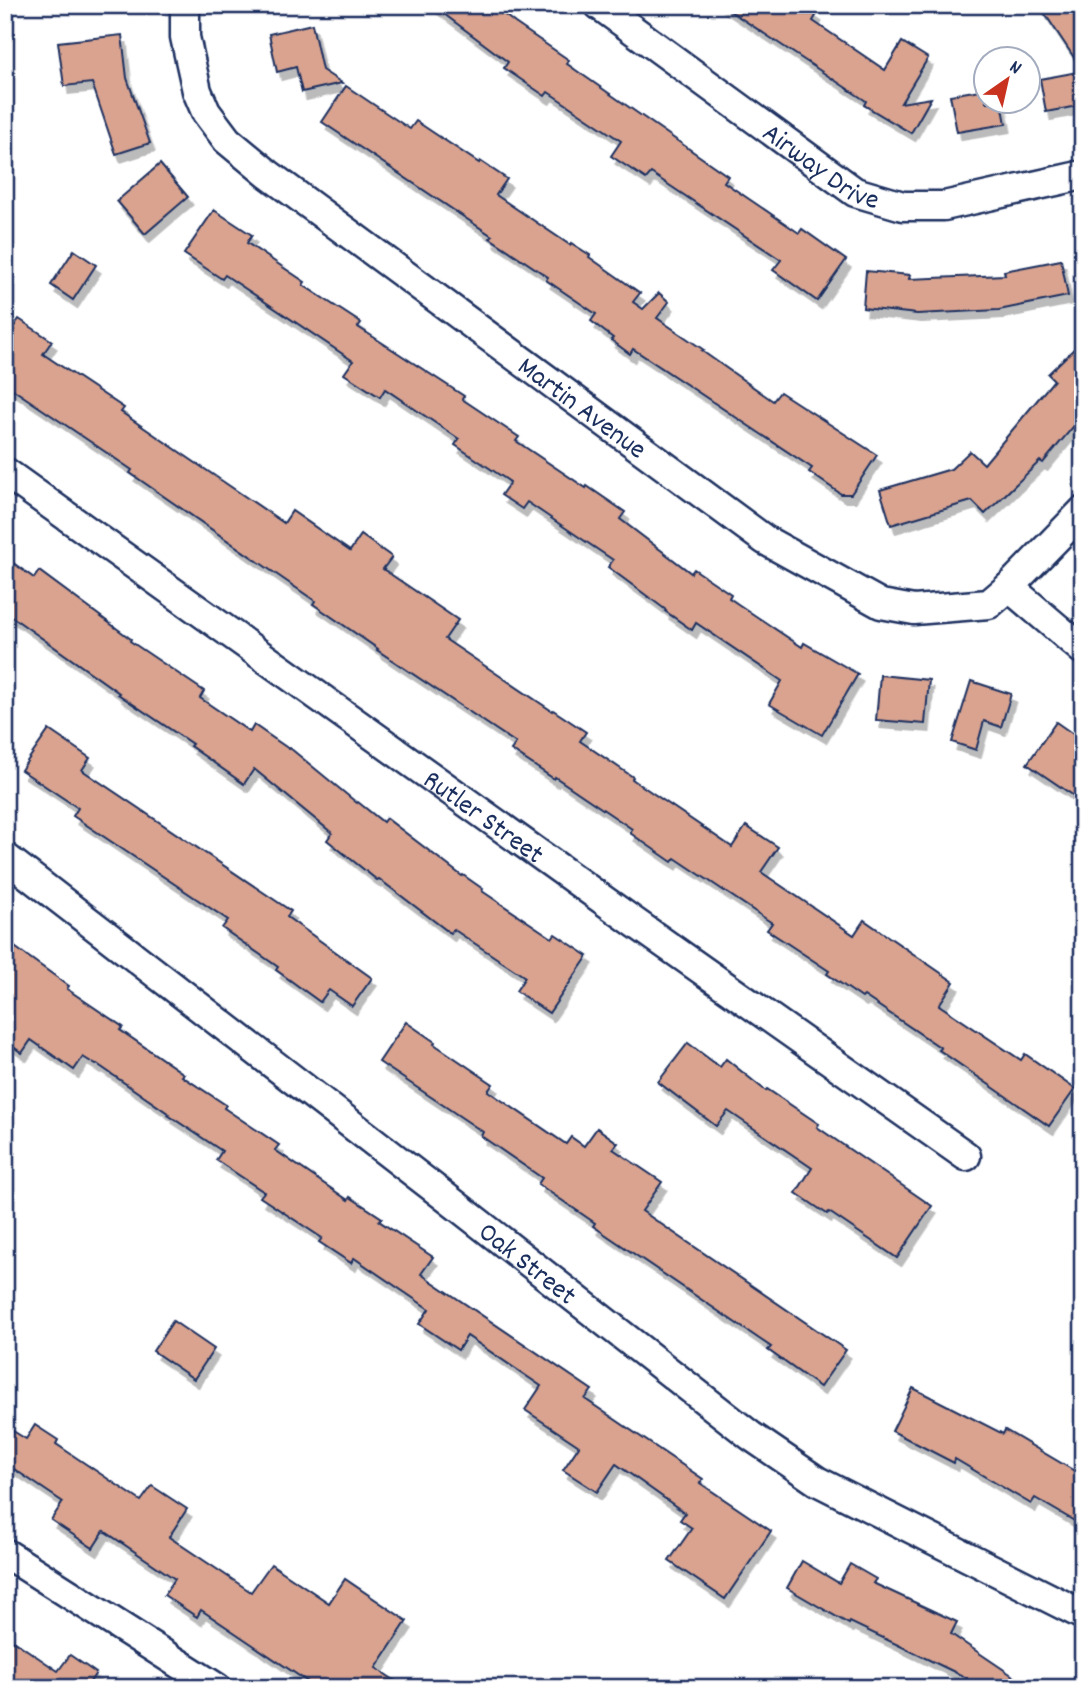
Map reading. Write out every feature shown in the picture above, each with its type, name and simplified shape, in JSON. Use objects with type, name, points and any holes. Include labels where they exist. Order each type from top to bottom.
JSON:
[{"type":"street","name":"Martin Avenue","points":[[185,5],[185,37],[197,90],[206,112],[227,140],[268,174],[765,540],[881,604],[914,610],[989,604],[1083,511]]},
{"type":"street","name":"Airway Drive","points":[[599,5],[855,192],[903,205],[944,206],[1083,175]]},
{"type":"street","name":"Rutler Street","points":[[5,472],[966,1156]]},
{"type":"street","points":[[1009,587],[1083,650]]},
{"type":"street","name":"Oak Street","points":[[5,857],[751,1436],[817,1481],[1083,1615]]},
{"type":"street","points":[[5,1553],[217,1688]]},
{"type":"building","points":[[432,5],[492,5],[569,60],[567,64],[728,176],[724,182],[799,233],[802,229],[846,260],[817,301],[773,270],[781,260],[651,173],[646,179],[611,156],[621,141],[548,92],[545,96],[504,68],[508,62]]},
{"type":"building","points":[[721,5],[804,5],[817,14],[813,21],[885,70],[902,42],[928,58],[901,103],[931,98],[911,133],[864,105],[866,101]]},
{"type":"building","points":[[1039,5],[1083,5],[1083,71]]},
{"type":"building","points":[[312,24],[322,70],[342,83],[302,92],[296,67],[277,72],[269,34]]},
{"type":"building","points":[[122,35],[127,78],[150,143],[116,154],[92,83],[64,86],[58,42]]},
{"type":"building","points":[[1083,71],[1083,105],[1046,112],[1042,79]]},
{"type":"building","points":[[346,86],[410,129],[416,121],[507,179],[496,195],[570,245],[571,243],[590,255],[589,257],[640,293],[633,302],[643,309],[659,293],[669,302],[657,318],[773,401],[780,392],[877,455],[851,494],[841,494],[809,472],[812,468],[633,349],[630,354],[591,321],[596,314],[546,280],[548,277],[490,238],[492,236],[322,122]]},
{"type":"building","points":[[972,91],[972,116],[1005,116],[1006,124],[957,132],[950,95]]},
{"type":"building","points":[[160,164],[188,197],[145,234],[117,201]]},
{"type":"building","points":[[214,210],[252,235],[247,243],[305,282],[303,285],[361,323],[358,327],[464,396],[462,399],[519,437],[516,441],[625,512],[620,519],[691,573],[694,569],[731,594],[729,598],[802,647],[804,643],[858,674],[822,735],[769,704],[782,681],[696,623],[692,630],[608,567],[613,560],[527,502],[522,509],[501,495],[510,482],[455,445],[459,439],[385,389],[380,397],[344,374],[353,361],[225,275],[222,279],[184,254]]},
{"type":"building","points":[[74,250],[96,265],[73,300],[51,285]]},
{"type":"building","points":[[1061,260],[1068,296],[999,310],[917,314],[863,308],[866,271],[910,275],[909,279],[1005,275],[1004,271]]},
{"type":"building","points":[[19,319],[52,341],[43,354],[124,408],[121,412],[284,523],[292,511],[350,551],[361,535],[392,557],[383,569],[458,620],[445,639],[586,732],[580,741],[732,847],[746,826],[778,847],[761,872],[854,935],[864,920],[954,982],[939,1005],[1021,1060],[1025,1054],[1075,1089],[1049,1126],[939,1050],[941,1048],[827,974],[829,971],[767,930],[772,923],[675,858],[672,862],[630,833],[632,829],[511,750],[516,743],[377,650],[313,604],[315,601],[130,473],[132,470],[5,384],[5,339]]},
{"type":"building","points":[[1083,340],[1083,415],[1043,463],[1040,461],[985,514],[972,501],[891,525],[880,490],[951,469],[970,451],[984,464],[1054,380],[1048,374]]},
{"type":"building","points":[[5,557],[34,578],[39,571],[131,639],[130,641],[204,691],[200,698],[250,732],[254,725],[290,748],[383,822],[386,818],[483,889],[482,891],[552,938],[555,934],[588,956],[549,1013],[516,991],[525,977],[453,929],[450,933],[377,880],[327,840],[332,833],[254,769],[244,784],[5,612]]},
{"type":"building","points":[[880,675],[929,680],[925,724],[876,720]]},
{"type":"building","points":[[971,681],[1011,694],[1001,727],[984,721],[976,750],[952,742]]},
{"type":"building","points":[[1056,722],[1083,741],[1083,802],[1027,764]]},
{"type":"building","points":[[49,730],[90,758],[82,770],[291,911],[287,917],[372,978],[352,1006],[329,990],[320,1002],[276,970],[278,967],[222,928],[228,920],[73,816],[78,808],[21,770]]},
{"type":"building","points":[[5,940],[69,986],[67,989],[123,1027],[120,1030],[226,1105],[224,1108],[279,1145],[275,1150],[348,1200],[350,1197],[382,1218],[379,1221],[433,1257],[421,1274],[592,1390],[585,1399],[703,1479],[700,1483],[771,1531],[725,1599],[669,1561],[692,1528],[680,1520],[685,1513],[616,1464],[597,1492],[563,1470],[579,1446],[525,1410],[541,1386],[467,1336],[458,1350],[419,1324],[429,1309],[354,1258],[351,1263],[319,1242],[322,1238],[260,1197],[264,1192],[216,1160],[222,1151],[97,1064],[83,1057],[74,1070],[31,1040],[22,1053],[5,1041]]},
{"type":"building","points":[[406,1022],[493,1084],[488,1091],[566,1144],[571,1137],[584,1146],[597,1128],[618,1143],[613,1149],[662,1182],[642,1211],[846,1350],[820,1387],[768,1350],[771,1347],[593,1226],[595,1223],[538,1184],[542,1178],[481,1136],[483,1132],[379,1062]]},
{"type":"building","points":[[688,1043],[720,1067],[726,1059],[766,1091],[767,1089],[819,1124],[817,1127],[932,1206],[897,1258],[796,1193],[812,1168],[728,1111],[716,1126],[658,1082]]},
{"type":"building","points":[[173,1321],[214,1349],[194,1379],[153,1351]]},
{"type":"building","points":[[913,1388],[1003,1434],[1005,1430],[1083,1476],[1083,1526],[1035,1498],[1031,1504],[955,1459],[954,1463],[892,1431]]},
{"type":"building","points":[[35,1425],[58,1440],[56,1444],[141,1501],[152,1486],[187,1509],[169,1537],[251,1592],[271,1564],[329,1603],[345,1579],[407,1621],[376,1668],[406,1688],[317,1688],[201,1610],[197,1617],[164,1595],[175,1579],[104,1531],[93,1548],[51,1520],[63,1502],[5,1463],[5,1426],[26,1439]]},
{"type":"building","points":[[802,1561],[839,1583],[850,1564],[876,1579],[873,1583],[957,1622],[951,1634],[1031,1688],[960,1688],[967,1678],[850,1622],[849,1624],[787,1588]]},
{"type":"building","points":[[5,1635],[58,1671],[70,1655],[96,1673],[86,1688],[15,1688],[5,1681]]}]
